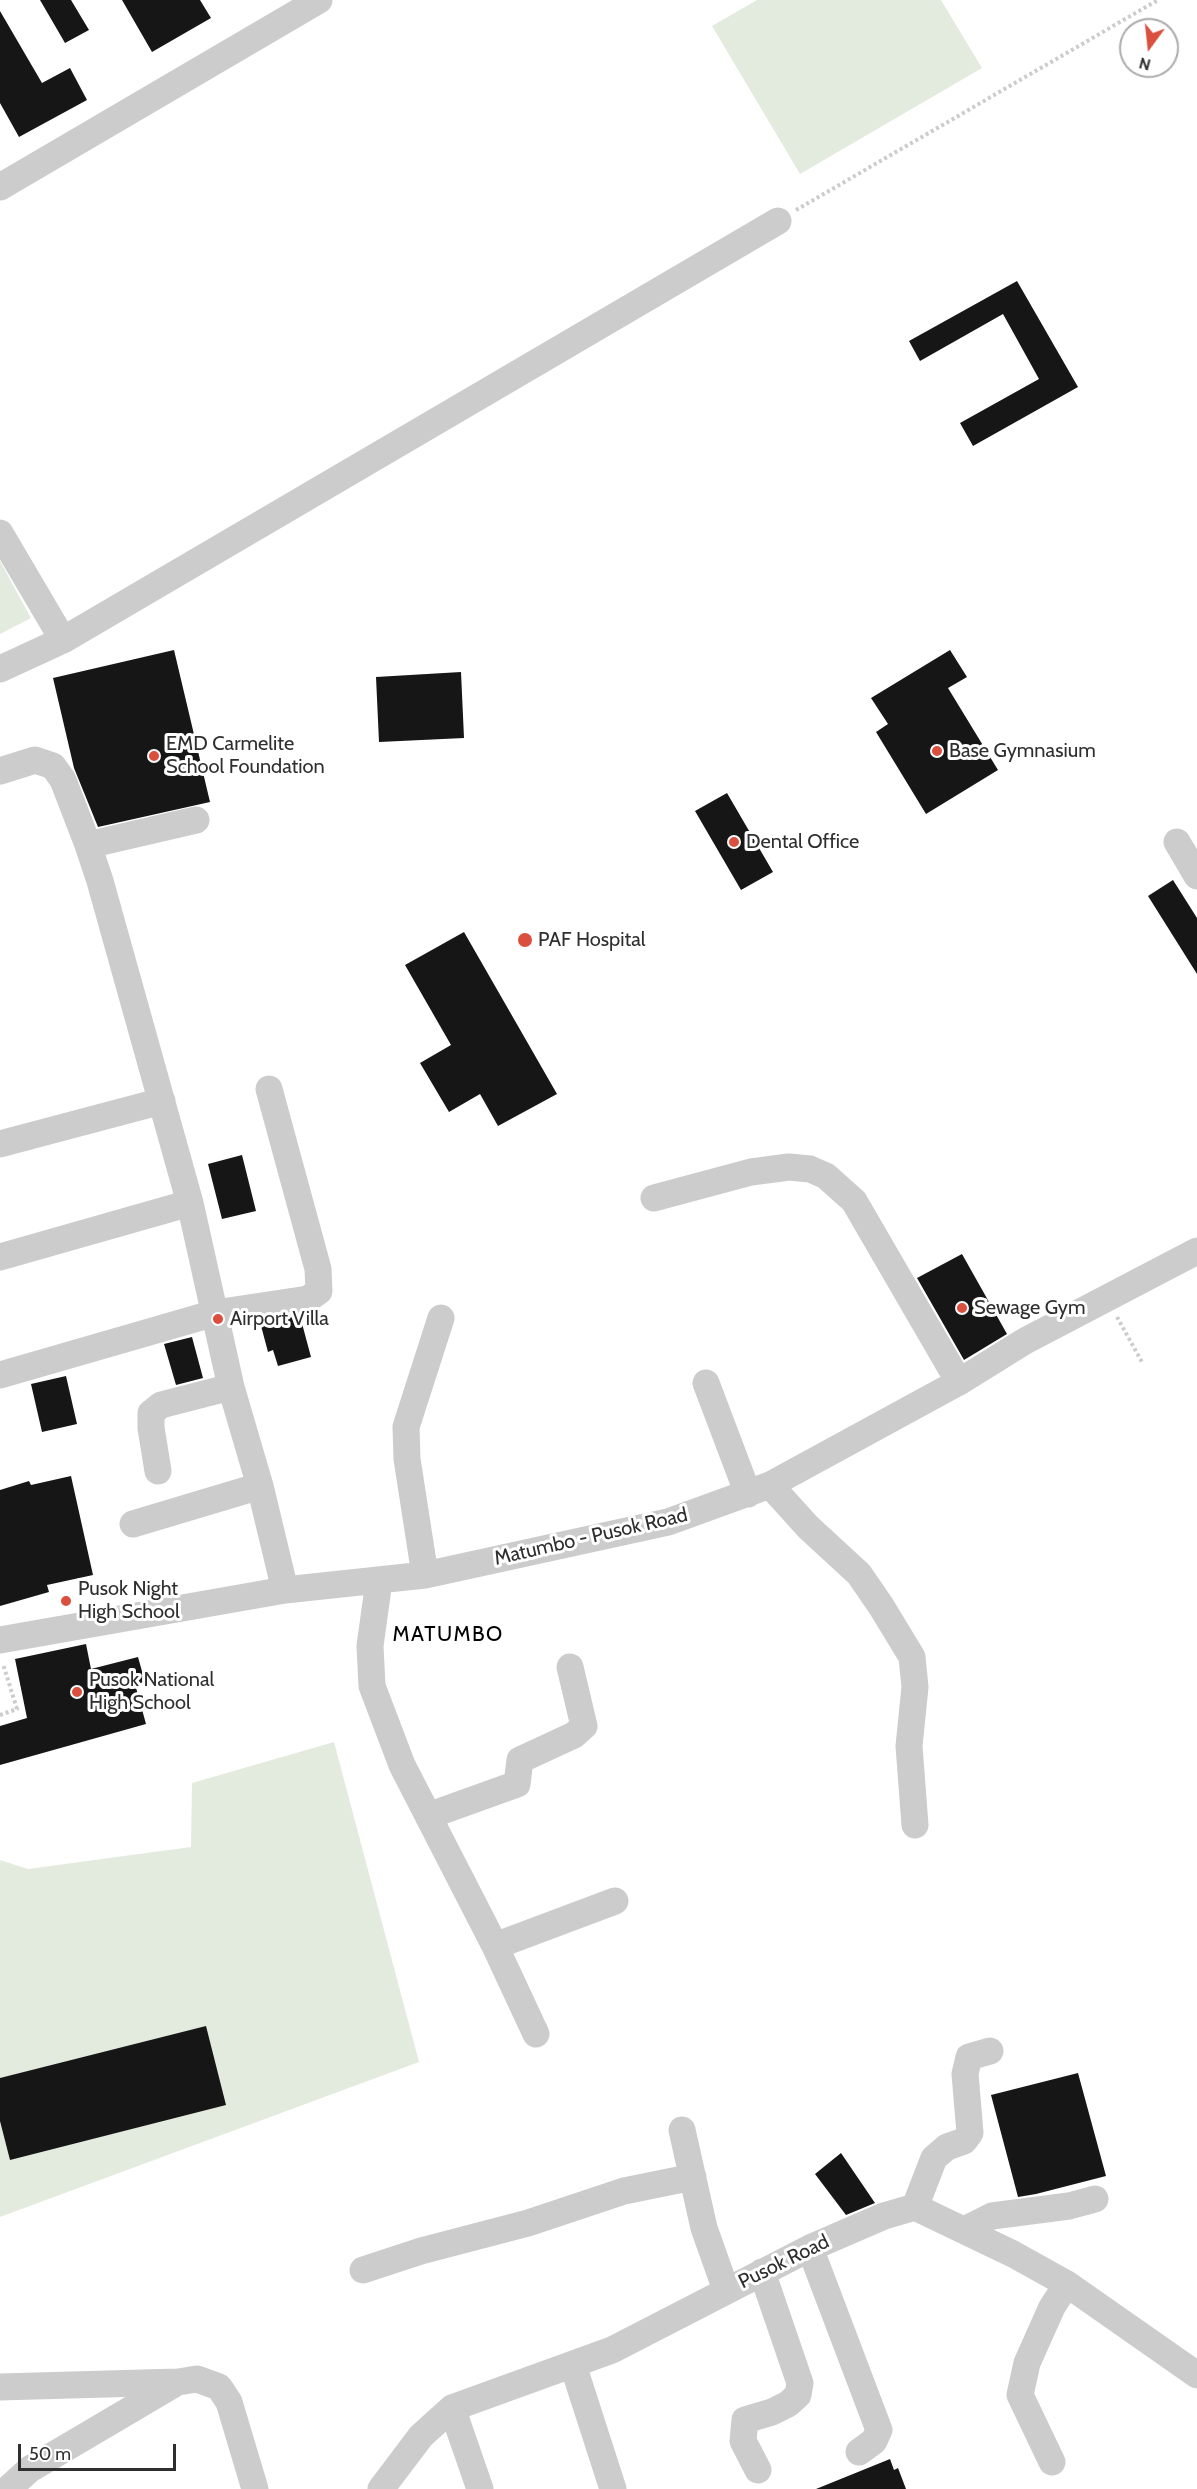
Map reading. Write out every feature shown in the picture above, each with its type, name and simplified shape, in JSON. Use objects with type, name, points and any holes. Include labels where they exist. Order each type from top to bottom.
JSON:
[{"type":"street","points":[[0,187],[319,0]]},
{"type":"street","points":[[0,669],[63,640],[778,220]]},
{"type":"street","points":[[0,533],[63,640]]},
{"type":"street","points":[[0,771],[35,760],[53,766],[63,780],[88,845],[190,1203],[231,1387],[260,1486],[285,1590]]},
{"type":"street","points":[[88,845],[196,820]]},
{"type":"street","points":[[1177,842],[1197,876]]},
{"type":"street","points":[[0,1375],[214,1313],[308,1299],[319,1291],[318,1269],[269,1089]]},
{"type":"street","points":[[0,1144],[162,1101]]},
{"type":"street","points":[[654,1198],[751,1172],[810,1169],[826,1176],[854,1201],[959,1382]]},
{"type":"street","points":[[0,1257],[190,1203]]},
{"type":"street","name":"Matumbo - Pusok Road","points":[[0,1640],[285,1590],[425,1575],[668,1522],[759,1490],[959,1382],[1025,1341],[1197,1251]]},
{"type":"street","points":[[425,1575],[406,1459],[406,1427],[441,1318]]},
{"type":"street","points":[[706,1383],[759,1490],[808,1527],[859,1574],[912,1657],[915,1687],[909,1746],[915,1825]]},
{"type":"street","points":[[158,1471],[151,1413],[161,1405],[231,1387]]},
{"type":"street","points":[[133,1524],[260,1486]]},
{"type":"street","points":[[379,1581],[370,1646],[372,1686],[402,1765],[495,1947],[536,2034]]},
{"type":"street","points":[[428,1816],[518,1784],[520,1760],[574,1735],[584,1726],[570,1667]]},
{"type":"street","points":[[495,1947],[615,1901]]},
{"type":"street","points":[[990,2051],[969,2057],[965,2074],[970,2133],[964,2141],[947,2147],[934,2158],[915,2207],[1067,2283],[1197,2374]]},
{"type":"street","points":[[682,2130],[704,2228],[726,2290]]},
{"type":"street","points":[[363,2270],[422,2251],[528,2223],[624,2190],[693,2177]]},
{"type":"street","points":[[964,2230],[992,2216],[1069,2206],[1095,2199]]},
{"type":"street","name":"Pusok Road","points":[[381,2489],[421,2436],[453,2408],[612,2350],[810,2248],[884,2216],[915,2207]]},
{"type":"street","points":[[810,2248],[879,2430],[874,2441],[859,2452]]},
{"type":"street","points":[[758,2470],[743,2441],[745,2420],[772,2412],[788,2404],[798,2395],[800,2383],[762,2272]]},
{"type":"street","points":[[1052,2462],[1020,2395],[1027,2363],[1052,2307],[1067,2283]]},
{"type":"street","points":[[573,2365],[614,2489]]},
{"type":"street","points":[[0,2386],[178,2382],[197,2379],[219,2387],[229,2402],[255,2489]]},
{"type":"street","points":[[8,2489],[30,2469],[178,2382]]},
{"type":"street","points":[[453,2408],[480,2489]]},
{"type":"path","points":[[778,220],[1158,0]]},
{"type":"path","points":[[1107,1299],[1143,1364]]},
{"type":"path","points":[[0,1663],[3,1662],[17,1709],[0,1715]]},
{"type":"shaded area","points":[[757,0],[941,0],[982,68],[800,174],[712,26]]},
{"type":"shaded area","points":[[0,561],[31,618],[0,634]]},
{"type":"shaded area","points":[[334,1742],[419,2062],[0,2217],[0,1860],[28,1869],[191,1847],[192,1783]]},
{"type":"building","points":[[40,0],[71,0],[89,30],[65,43]]},
{"type":"building","points":[[122,0],[200,0],[211,18],[152,52]]},
{"type":"building","points":[[0,11],[42,83],[70,68],[87,100],[19,137],[0,103]]},
{"type":"building","points":[[1017,281],[1078,387],[973,446],[960,423],[1039,379],[1003,314],[920,361],[909,341]]},
{"type":"building","points":[[174,650],[210,802],[98,827],[74,768],[53,678]]},
{"type":"building","name":"Base Gymnasium","points":[[950,650],[967,677],[948,688],[998,770],[926,814],[876,732],[888,724],[871,698]]},
{"type":"building","points":[[461,672],[464,738],[379,742],[376,677]]},
{"type":"building","name":"Dental Office","points":[[727,793],[773,872],[741,890],[695,811]]},
{"type":"building","points":[[1173,880],[1197,918],[1197,974],[1148,896]]},
{"type":"building","points":[[464,932],[557,1094],[498,1126],[480,1094],[449,1112],[420,1063],[451,1045],[405,965]]},
{"type":"building","points":[[242,1155],[256,1211],[222,1219],[208,1164]]},
{"type":"building","name":"Sewage Gym","points":[[962,1254],[1007,1334],[964,1360],[917,1278]]},
{"type":"building","points":[[300,1316],[311,1357],[278,1366],[273,1350],[268,1352],[260,1322]]},
{"type":"building","points":[[192,1337],[203,1378],[176,1385],[164,1344]]},
{"type":"building","points":[[66,1376],[77,1424],[42,1432],[31,1384]]},
{"type":"building","name":"Pusok National High School","points":[[71,1476],[93,1575],[47,1585],[49,1592],[0,1606],[0,1490],[29,1481],[31,1485]]},
{"type":"building","name":"Pusok National High School","points":[[86,1644],[91,1669],[138,1657],[145,1682],[135,1684],[146,1724],[0,1765],[0,1726],[27,1718],[15,1659]]},
{"type":"building","points":[[206,2026],[226,2105],[10,2160],[0,2121],[0,2078]]},
{"type":"building","points":[[1078,2073],[1106,2176],[1018,2197],[991,2095]]},
{"type":"building","points":[[841,2153],[875,2203],[846,2215],[815,2174]]},
{"type":"building","points":[[890,2459],[894,2470],[898,2468],[906,2489],[816,2489]]},
{"type":"place","name":"Base Gymnasium","points":[[937,751]]},
{"type":"place","name":"EMD Carmelite School Foundation","points":[[154,756]]},
{"type":"place","name":"Dental Office","points":[[734,842]]},
{"type":"place","name":"PAF Hospital","points":[[525,940]]},
{"type":"place","name":"Sewage Gym","points":[[962,1308]]},
{"type":"place","name":"Airport Villa","points":[[218,1319]]},
{"type":"place","name":"Pusok Night High School","points":[[66,1601]]},
{"type":"place","name":"Pusok National High School","points":[[77,1692]]},
{"type":"district","name":"MATUMBO","points":[[448,1635]]}]
